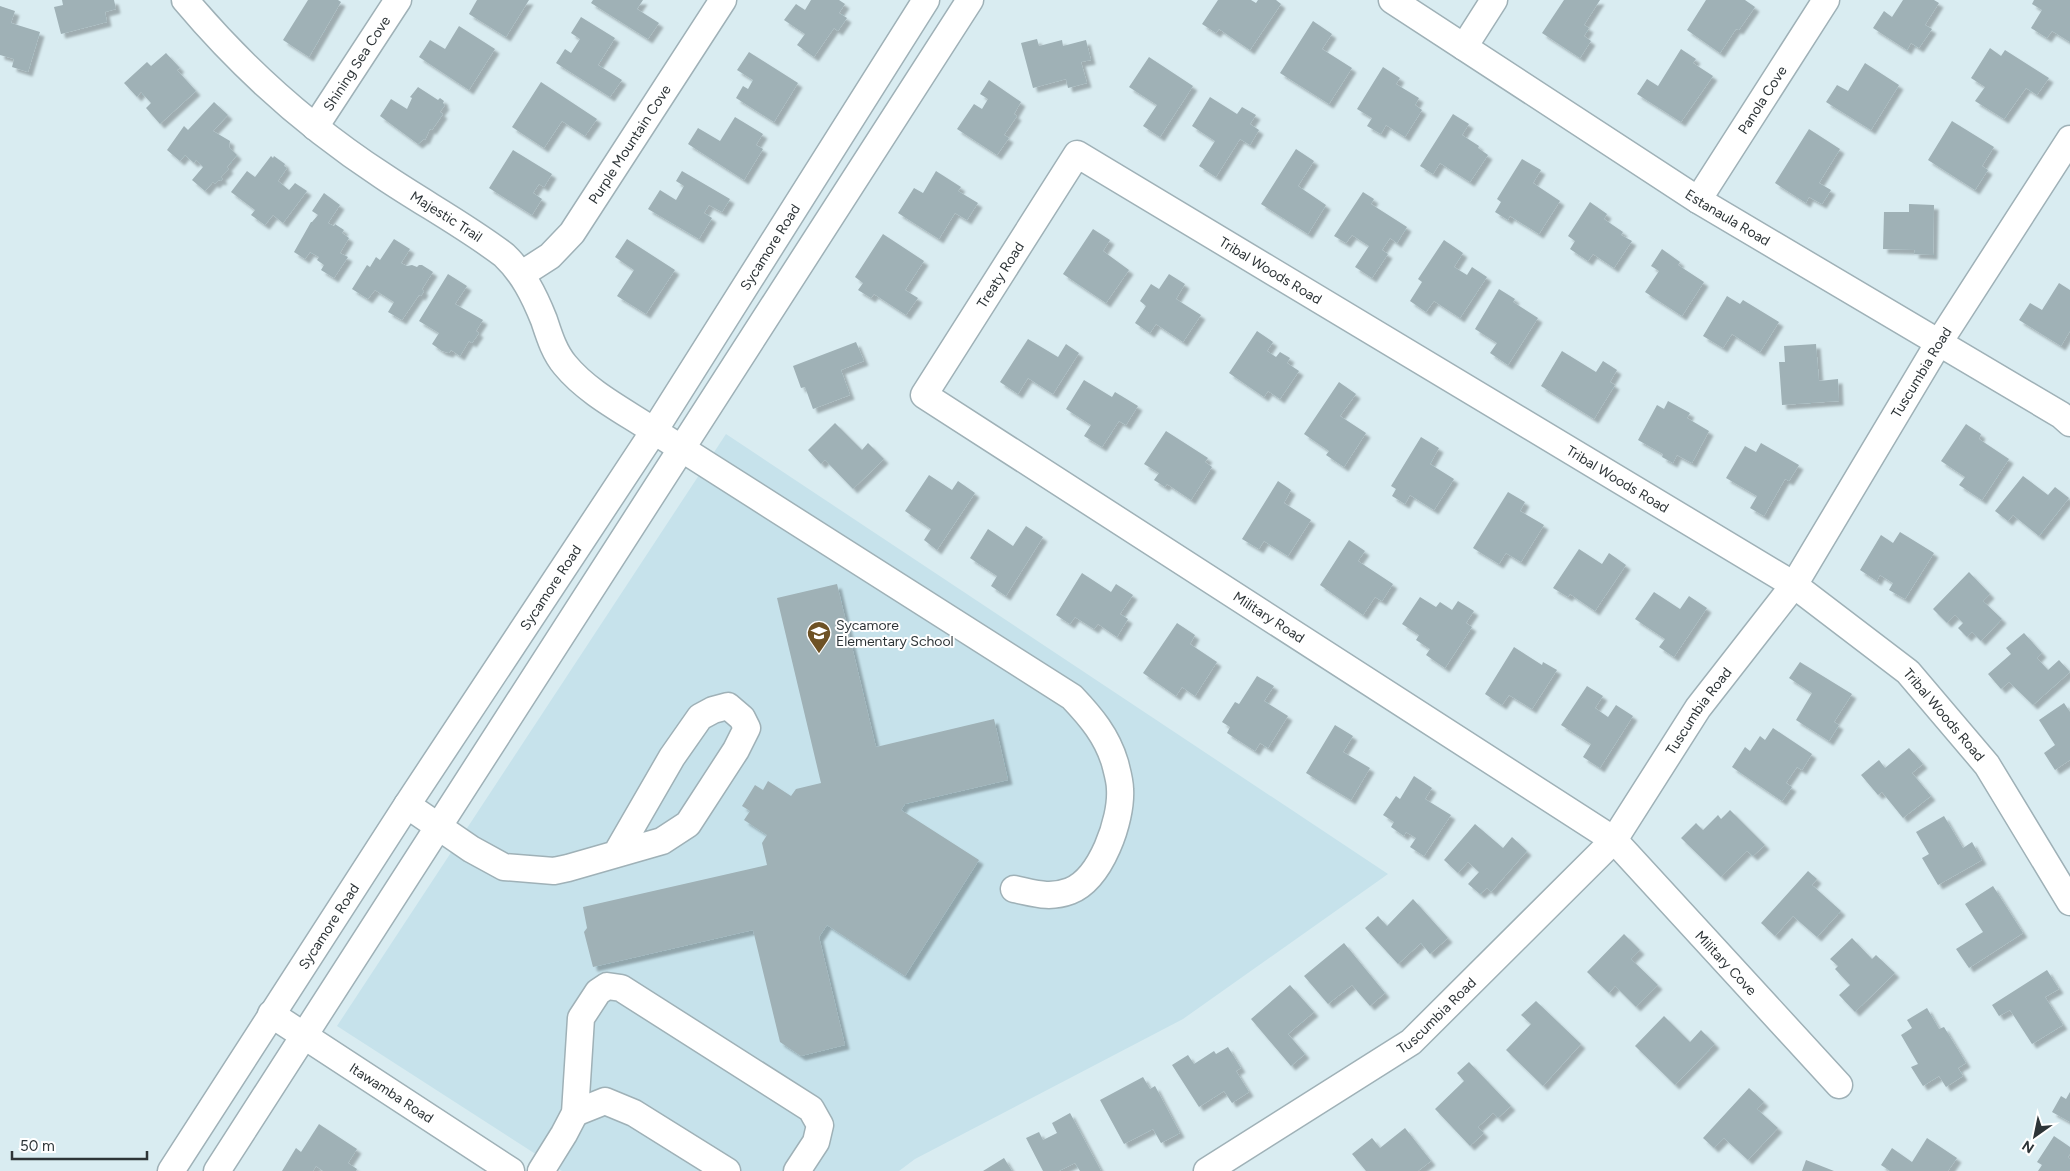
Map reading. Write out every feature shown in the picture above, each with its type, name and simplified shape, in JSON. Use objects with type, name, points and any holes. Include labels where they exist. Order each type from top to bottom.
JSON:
[{"type":"street","name":"Majestic Trail","points":[[185,0],[239,60],[291,108],[383,176],[491,245],[509,259],[522,274],[538,306],[553,346],[564,364],[600,395],[1072,697],[1094,720],[1108,744],[1115,764],[1120,790],[1116,820],[1109,843],[1099,863],[1088,877],[1071,891],[1047,896],[1014,889]]},
{"type":"street","name":"Shining Sea Cove","points":[[315,127],[398,0]]},
{"type":"street","name":"Purple Mountain Cove","points":[[522,274],[550,256],[572,233],[723,0]]},
{"type":"street","name":"Sycamore Road","points":[[171,1171],[406,805],[654,431],[926,0]]},
{"type":"street","points":[[217,1171],[970,0]]},
{"type":"street","name":"Estanaula Road","points":[[1392,0],[1698,200],[1938,344],[2061,415],[2070,423]]},
{"type":"street","points":[[1464,47],[1494,0]]},
{"type":"street","name":"Panola Cove","points":[[1698,200],[1826,0]]},
{"type":"street","name":"Tuscumbia Road","points":[[1207,1171],[1411,1042],[1614,840],[1698,708],[1794,585],[1938,344],[2070,139]]},
{"type":"street","name":"Treaty Road","points":[[924,395],[1077,154]]},
{"type":"street","name":"Tribal Woods Road","points":[[1077,154],[1794,585],[1908,672],[1987,765],[2070,902]]},
{"type":"street","name":"Military Road","points":[[924,395],[1614,840]]},
{"type":"street","points":[[406,805],[440,826],[471,849],[504,868],[554,871],[616,854],[662,840],[688,824],[736,750],[747,728],[742,718],[728,706],[713,710],[700,717],[672,758],[616,854]]},
{"type":"street","name":"Military Cove","points":[[1614,840],[1839,1085]]},
{"type":"street","points":[[541,1171],[575,1112],[581,1018],[598,992],[607,986],[621,988],[811,1109],[820,1125],[816,1142],[797,1171]]},
{"type":"street","name":"Itawamba Road","points":[[271,1014],[511,1171]]},
{"type":"street","points":[[575,1112],[605,1101],[634,1113],[727,1171]]},
{"type":"shaded area","name":"Sycamore Elementary School","points":[[726,434],[1388,874],[1183,1019],[915,1159],[899,1171],[562,1171],[337,1026]]},
{"type":"building","points":[[62,0],[114,0],[116,9],[105,12],[107,22],[61,34],[54,7],[63,5]]},
{"type":"building","points":[[308,0],[338,0],[341,2],[309,57],[283,40]]},
{"type":"building","points":[[477,0],[529,0],[506,37],[469,14]]},
{"type":"building","points":[[593,0],[643,0],[637,9],[659,23],[648,39],[591,3]]},
{"type":"building","points":[[811,0],[839,0],[845,4],[839,13],[847,18],[838,31],[834,28],[814,57],[797,45],[805,34],[784,20],[796,4],[805,10]]},
{"type":"building","points":[[1218,0],[1251,0],[1256,3],[1258,0],[1276,0],[1281,4],[1250,50],[1219,29],[1216,33],[1202,24]]},
{"type":"building","points":[[1564,0],[1600,0],[1584,25],[1589,28],[1584,36],[1591,41],[1580,58],[1542,33]]},
{"type":"building","points":[[1706,0],[1745,0],[1755,7],[1739,30],[1736,29],[1720,53],[1687,30]]},
{"type":"building","points":[[1903,0],[1934,0],[1939,3],[1925,25],[1932,29],[1919,48],[1911,43],[1907,50],[1873,28],[1884,11],[1892,17]]},
{"type":"building","points":[[2034,0],[2070,0],[2070,42],[2052,31],[2047,38],[2031,28],[2042,10],[2032,4]]},
{"type":"building","points":[[0,6],[15,11],[11,23],[40,32],[28,72],[12,67],[14,59],[0,55]]},
{"type":"building","points":[[581,17],[615,38],[598,65],[622,80],[610,97],[556,63],[565,49],[571,53],[580,39],[571,33]]},
{"type":"building","points":[[1313,21],[1332,34],[1322,49],[1352,68],[1329,104],[1280,73]]},
{"type":"building","points":[[459,26],[495,49],[469,90],[419,57],[430,40],[445,49]]},
{"type":"building","points":[[1037,39],[1039,46],[1062,40],[1063,46],[1086,40],[1091,60],[1081,62],[1087,83],[1068,88],[1066,79],[1033,88],[1021,43]]},
{"type":"building","points":[[1990,48],[2001,56],[2005,50],[2049,78],[2037,95],[2026,88],[2004,119],[1975,101],[1985,87],[1971,78]]},
{"type":"building","points":[[1681,49],[1696,59],[1693,63],[1713,76],[1681,122],[1637,94],[1647,79],[1658,86]]},
{"type":"building","points":[[749,52],[798,83],[774,122],[736,98],[743,86],[748,89],[753,80],[737,70]]},
{"type":"building","points":[[166,53],[180,68],[177,70],[196,91],[160,124],[146,108],[151,103],[141,92],[137,97],[124,83],[147,62],[151,66]]},
{"type":"building","points":[[1149,57],[1193,86],[1160,137],[1143,126],[1157,105],[1129,87]]},
{"type":"building","points":[[1865,63],[1899,85],[1871,130],[1826,102],[1837,85],[1848,91]]},
{"type":"building","points":[[1383,67],[1400,78],[1396,84],[1419,98],[1415,105],[1422,110],[1405,137],[1386,125],[1381,134],[1367,126],[1372,118],[1357,109]]},
{"type":"building","points":[[989,80],[1021,102],[1014,114],[1017,116],[1004,135],[1009,138],[997,155],[957,129],[974,104],[982,109],[988,99],[980,94]]},
{"type":"building","points":[[541,82],[597,119],[585,136],[562,121],[544,148],[512,127]]},
{"type":"building","points":[[418,87],[438,100],[440,98],[444,101],[445,105],[440,112],[443,114],[432,130],[430,129],[425,140],[418,144],[380,116],[391,99],[407,109],[412,98],[410,97]]},
{"type":"building","points":[[1210,97],[1237,114],[1242,107],[1256,115],[1250,124],[1259,130],[1250,145],[1240,139],[1216,177],[1199,166],[1215,141],[1192,126]]},
{"type":"building","points":[[214,102],[228,115],[213,131],[230,141],[229,147],[237,155],[227,167],[229,169],[221,177],[223,179],[215,184],[213,182],[205,191],[192,180],[203,167],[196,160],[194,163],[185,155],[180,161],[167,150],[184,126],[188,130]]},
{"type":"building","points":[[1453,114],[1469,124],[1462,135],[1479,146],[1478,148],[1488,155],[1470,182],[1440,163],[1433,174],[1420,166]]},
{"type":"building","points":[[735,117],[763,134],[756,145],[763,149],[744,180],[688,144],[698,128],[720,141]]},
{"type":"building","points":[[1952,121],[1994,147],[1982,166],[1988,170],[1975,190],[1928,160]]},
{"type":"building","points":[[1809,129],[1840,149],[1819,183],[1831,190],[1822,204],[1809,197],[1806,203],[1775,183]]},
{"type":"building","points":[[1296,149],[1314,161],[1298,186],[1326,205],[1308,234],[1261,204]]},
{"type":"building","points":[[513,150],[552,174],[544,187],[539,184],[533,193],[542,199],[532,215],[489,188]]},
{"type":"building","points":[[271,156],[285,164],[284,166],[287,168],[278,181],[289,190],[295,183],[307,191],[283,223],[273,215],[265,225],[251,215],[255,210],[231,192],[247,171],[255,177]]},
{"type":"building","points":[[1522,159],[1541,170],[1533,183],[1560,201],[1539,234],[1510,216],[1508,220],[1495,212],[1501,202],[1497,199]]},
{"type":"building","points":[[682,171],[730,199],[722,212],[709,205],[704,213],[712,218],[699,239],[648,209],[660,190],[676,200],[684,186],[676,181]]},
{"type":"building","points":[[936,171],[961,187],[958,191],[978,203],[967,220],[955,213],[939,239],[898,213],[914,188],[923,193]]},
{"type":"building","points":[[1363,192],[1374,199],[1371,204],[1407,227],[1397,243],[1390,238],[1382,250],[1388,254],[1372,278],[1355,267],[1369,246],[1352,235],[1346,243],[1334,236]]},
{"type":"building","points":[[324,193],[340,205],[328,223],[334,226],[335,224],[344,230],[342,233],[349,238],[340,253],[348,257],[334,278],[321,270],[324,265],[317,260],[319,257],[310,252],[305,259],[294,252],[311,222],[318,215],[312,211]]},
{"type":"building","points":[[1590,202],[1607,214],[1604,219],[1623,232],[1621,235],[1632,241],[1614,268],[1593,254],[1588,261],[1570,249],[1575,241],[1568,236]]},
{"type":"building","points":[[1909,204],[1934,205],[1933,255],[1914,254],[1915,250],[1883,249],[1884,212],[1909,212]]},
{"type":"building","points":[[1093,229],[1110,240],[1103,251],[1129,270],[1106,303],[1063,274]]},
{"type":"building","points":[[883,234],[924,261],[905,290],[918,298],[906,315],[874,294],[871,298],[858,290],[863,283],[855,277]]},
{"type":"building","points":[[394,239],[410,249],[401,263],[417,267],[422,265],[433,272],[422,289],[424,291],[421,296],[419,295],[402,320],[388,312],[394,302],[375,290],[368,299],[352,289],[367,265],[370,267],[376,257],[380,260]]},
{"type":"building","points":[[627,239],[675,270],[646,314],[617,296],[634,270],[615,257]]},
{"type":"building","points":[[1444,240],[1463,253],[1454,267],[1467,275],[1472,267],[1487,277],[1460,318],[1434,301],[1426,312],[1410,301],[1422,282],[1418,279]]},
{"type":"building","points":[[1662,249],[1680,262],[1678,265],[1704,282],[1682,316],[1645,292],[1659,271],[1651,266]]},
{"type":"building","points":[[448,274],[467,286],[455,304],[483,320],[476,331],[479,333],[472,343],[469,341],[460,356],[451,350],[449,353],[442,351],[432,344],[439,333],[419,321]]},
{"type":"building","points":[[1169,274],[1185,284],[1176,299],[1201,315],[1183,342],[1156,324],[1150,333],[1135,323],[1146,306],[1140,301],[1151,284],[1159,289]]},
{"type":"building","points":[[2059,283],[2070,290],[2070,331],[2061,346],[2019,320],[2030,303],[2042,310]]},
{"type":"building","points":[[1499,289],[1515,299],[1513,302],[1538,318],[1508,365],[1490,353],[1497,343],[1475,329]]},
{"type":"building","points":[[1727,296],[1740,304],[1743,300],[1779,322],[1760,352],[1732,334],[1723,348],[1703,336]]},
{"type":"building","points":[[1257,331],[1273,342],[1267,351],[1276,357],[1280,352],[1290,358],[1287,363],[1299,371],[1280,399],[1268,391],[1264,397],[1229,373]]},
{"type":"building","points":[[1028,339],[1058,357],[1066,344],[1079,353],[1053,394],[1028,378],[1018,394],[1000,382]]},
{"type":"building","points":[[856,342],[864,361],[841,370],[850,395],[813,409],[805,387],[801,388],[793,366]]},
{"type":"building","points":[[1816,344],[1819,381],[1838,379],[1839,401],[1782,405],[1779,362],[1785,362],[1784,346]]},
{"type":"building","points":[[1562,351],[1596,372],[1603,361],[1617,370],[1610,382],[1615,385],[1594,419],[1541,386]]},
{"type":"building","points":[[1084,380],[1112,397],[1115,392],[1138,406],[1126,425],[1119,421],[1102,447],[1084,436],[1091,425],[1066,409]]},
{"type":"building","points":[[1339,382],[1356,394],[1340,416],[1366,433],[1344,467],[1326,455],[1329,451],[1304,434]]},
{"type":"building","points":[[1668,401],[1690,413],[1687,418],[1709,431],[1692,463],[1677,455],[1673,463],[1662,457],[1663,454],[1638,440],[1657,405],[1664,409]]},
{"type":"building","points":[[835,423],[862,450],[868,443],[884,459],[853,489],[825,460],[821,464],[808,450]]},
{"type":"building","points":[[1966,424],[1981,434],[1979,439],[2009,459],[1982,500],[1959,485],[1965,477],[1941,461]]},
{"type":"building","points":[[1166,431],[1208,458],[1205,462],[1212,467],[1191,500],[1167,484],[1165,487],[1154,480],[1159,473],[1144,464]]},
{"type":"building","points":[[1421,437],[1439,448],[1430,464],[1454,479],[1434,510],[1410,495],[1405,504],[1392,496],[1396,489],[1391,486]]},
{"type":"building","points":[[1761,443],[1799,465],[1789,481],[1785,479],[1764,516],[1750,508],[1757,496],[1726,478],[1745,446],[1756,452]]},
{"type":"building","points":[[929,475],[952,490],[958,481],[975,493],[937,550],[924,540],[931,529],[905,511]]},
{"type":"building","points":[[2023,476],[2048,495],[2055,487],[2069,498],[2039,536],[2013,515],[2008,521],[1995,511]]},
{"type":"building","points":[[1278,481],[1291,490],[1284,503],[1311,520],[1288,556],[1264,541],[1259,549],[1242,539]]},
{"type":"building","points":[[1508,492],[1525,502],[1520,511],[1544,525],[1521,562],[1506,553],[1499,564],[1473,548]]},
{"type":"building","points":[[1026,526],[1043,537],[1006,596],[991,586],[997,576],[970,558],[988,529],[1013,546]]},
{"type":"building","points":[[1900,532],[1934,553],[1905,599],[1889,590],[1893,583],[1880,575],[1877,581],[1860,570],[1881,535],[1893,543]]},
{"type":"building","points":[[1349,540],[1365,551],[1358,561],[1393,584],[1382,601],[1375,597],[1363,615],[1320,585]]},
{"type":"building","points":[[1579,549],[1602,564],[1609,553],[1626,565],[1595,611],[1570,594],[1568,597],[1553,588]]},
{"type":"building","points":[[1969,572],[1990,594],[1983,601],[2002,619],[1981,641],[1972,632],[1967,637],[1958,628],[1963,623],[1955,615],[1947,623],[1933,609]]},
{"type":"building","points":[[1082,573],[1111,592],[1116,584],[1133,595],[1120,614],[1128,619],[1117,637],[1098,624],[1094,629],[1075,617],[1070,624],[1056,615]]},
{"type":"building","points":[[837,584],[876,747],[994,719],[1008,780],[905,804],[901,810],[979,860],[905,976],[827,925],[819,937],[845,1045],[801,1056],[780,1042],[753,930],[593,967],[584,932],[587,928],[583,907],[767,865],[762,843],[767,835],[744,820],[750,811],[742,806],[755,785],[763,790],[768,781],[791,796],[796,789],[821,783],[777,598]]},
{"type":"building","points":[[1654,592],[1680,609],[1689,596],[1707,608],[1674,657],[1659,647],[1665,639],[1635,619]]},
{"type":"building","points":[[1420,597],[1436,607],[1440,602],[1452,610],[1458,601],[1474,611],[1466,623],[1472,627],[1445,668],[1426,655],[1430,649],[1416,640],[1419,635],[1402,624]]},
{"type":"building","points":[[1177,623],[1195,635],[1190,644],[1217,662],[1195,696],[1182,687],[1176,696],[1143,673]]},
{"type":"building","points":[[2024,633],[2042,653],[2037,658],[2048,670],[2059,660],[2070,672],[2033,705],[2009,682],[2001,689],[1988,674],[2011,654],[2006,648]]},
{"type":"building","points":[[1514,647],[1542,665],[1543,662],[1557,670],[1532,709],[1509,695],[1502,705],[1485,694]]},
{"type":"building","points":[[1800,662],[1852,694],[1834,722],[1839,725],[1829,741],[1796,720],[1812,693],[1789,678]]},
{"type":"building","points":[[1257,676],[1274,686],[1264,701],[1288,716],[1268,748],[1260,743],[1255,751],[1227,733],[1230,727],[1222,722],[1235,702],[1239,704]]},
{"type":"building","points":[[1587,686],[1603,696],[1595,708],[1608,717],[1616,705],[1633,716],[1600,768],[1583,757],[1591,744],[1561,725]]},
{"type":"building","points":[[2064,703],[2070,712],[2070,760],[2055,770],[2044,753],[2055,745],[2039,720]]},
{"type":"building","points":[[1335,725],[1353,736],[1343,752],[1370,768],[1351,800],[1306,773]]},
{"type":"building","points":[[1773,728],[1812,754],[1802,770],[1797,767],[1786,783],[1792,787],[1782,801],[1732,767],[1745,747],[1750,751],[1760,736],[1765,740]]},
{"type":"building","points":[[1909,748],[1923,764],[1912,773],[1931,796],[1903,818],[1882,792],[1878,795],[1861,775],[1879,760],[1885,768]]},
{"type":"building","points":[[1414,776],[1432,788],[1425,799],[1451,815],[1424,856],[1410,847],[1416,838],[1406,832],[1404,836],[1391,827],[1394,822],[1383,815],[1396,796],[1400,799]]},
{"type":"building","points":[[1730,810],[1765,845],[1753,856],[1747,851],[1721,877],[1681,838],[1696,823],[1703,830],[1718,815],[1721,819]]},
{"type":"building","points":[[1944,816],[1963,848],[1972,842],[1982,860],[1938,885],[1922,858],[1929,854],[1916,832]]},
{"type":"building","points":[[1475,824],[1503,848],[1512,837],[1527,851],[1491,892],[1487,888],[1480,894],[1468,884],[1479,872],[1468,862],[1458,873],[1444,860]]},
{"type":"building","points":[[1808,871],[1817,879],[1812,885],[1841,911],[1817,937],[1793,916],[1775,936],[1761,923]]},
{"type":"building","points":[[1993,886],[2023,933],[1969,968],[1956,949],[1983,932],[1965,904]]},
{"type":"building","points":[[1413,899],[1448,938],[1430,954],[1421,943],[1398,964],[1365,928],[1378,916],[1387,926]]},
{"type":"building","points":[[1624,934],[1640,950],[1631,959],[1658,985],[1636,1007],[1615,986],[1609,993],[1587,972]]},
{"type":"building","points":[[1852,938],[1872,959],[1876,955],[1895,973],[1855,1012],[1839,995],[1850,985],[1835,969],[1838,966],[1830,959]]},
{"type":"building","points":[[1344,943],[1385,993],[1370,1006],[1352,985],[1328,1004],[1304,976]]},
{"type":"building","points":[[2047,970],[2059,989],[2045,997],[2063,1025],[2032,1044],[2010,1010],[1999,1016],[1992,1005]]},
{"type":"building","points":[[1290,985],[1314,1012],[1288,1034],[1305,1054],[1291,1066],[1251,1019]]},
{"type":"building","points":[[1536,1001],[1581,1044],[1543,1086],[1506,1050],[1531,1024],[1521,1015]]},
{"type":"building","points":[[1927,1008],[1939,1029],[1944,1027],[1966,1063],[1958,1068],[1963,1076],[1946,1087],[1939,1076],[1923,1086],[1911,1067],[1918,1064],[1901,1035],[1912,1028],[1907,1020]]},
{"type":"building","points":[[1664,1016],[1690,1042],[1701,1030],[1715,1044],[1675,1085],[1635,1046]]},
{"type":"building","points":[[1228,1047],[1241,1068],[1236,1071],[1249,1092],[1232,1103],[1224,1091],[1199,1107],[1172,1065],[1188,1055],[1194,1064],[1214,1051],[1216,1054]]},
{"type":"building","points":[[1469,1062],[1511,1106],[1498,1118],[1493,1113],[1478,1127],[1484,1133],[1470,1146],[1435,1109],[1464,1081],[1457,1073]]},
{"type":"building","points":[[1143,1077],[1150,1089],[1155,1086],[1180,1133],[1161,1143],[1153,1129],[1124,1144],[1100,1100]]},
{"type":"building","points":[[1749,1088],[1764,1102],[1757,1109],[1778,1128],[1748,1160],[1724,1138],[1714,1148],[1703,1138]]},
{"type":"building","points":[[2070,1092],[2070,1122],[2052,1112],[2061,1096],[2066,1099]]},
{"type":"building","points":[[1070,1113],[1101,1171],[1080,1171],[1075,1163],[1059,1171],[1043,1171],[1026,1138],[1039,1132],[1043,1140],[1057,1133],[1052,1123]]},
{"type":"building","points":[[319,1124],[357,1149],[348,1163],[357,1169],[356,1171],[323,1171],[316,1166],[313,1171],[282,1171],[296,1148],[301,1152]]},
{"type":"building","points":[[1405,1128],[1431,1161],[1418,1171],[1366,1171],[1352,1154],[1372,1138],[1380,1148]]},
{"type":"building","points":[[2054,1136],[2070,1147],[2068,1157],[2070,1159],[2070,1171],[2038,1171],[2042,1165],[2037,1162]]},
{"type":"building","points":[[1927,1138],[1957,1158],[1948,1171],[1890,1171],[1881,1165],[1892,1148],[1912,1162]]},
{"type":"building","points":[[1004,1158],[1012,1171],[983,1171]]},
{"type":"building","points":[[1806,1160],[1834,1171],[1802,1171]]},
{"type":"place","name":"Sycamore Elementary School","points":[[819,654]]}]
